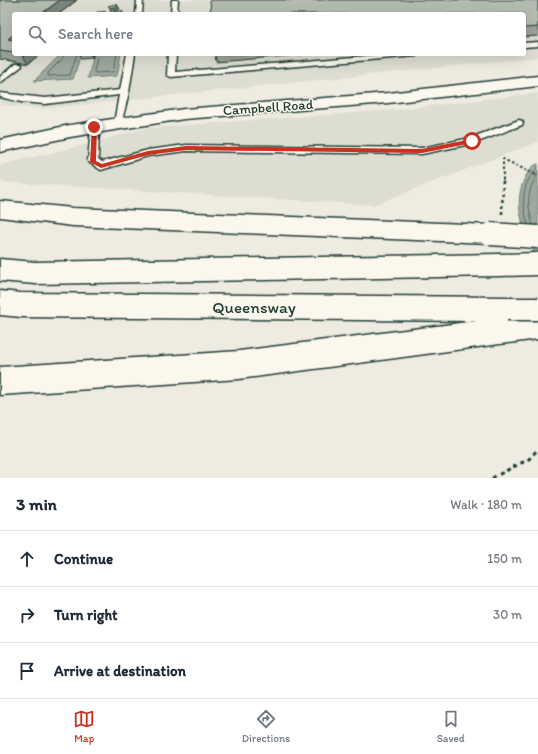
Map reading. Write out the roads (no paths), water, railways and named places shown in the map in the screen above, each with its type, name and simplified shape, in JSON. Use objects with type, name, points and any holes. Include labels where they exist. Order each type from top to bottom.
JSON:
[{"type":"main road","name":"Campbell Road","points":[[0,146],[94,127],[184,114],[388,98],[538,81]]},
{"type":"main road","points":[[0,209],[74,217],[538,237]]},
{"type":"main road","points":[[0,270],[35,273],[538,264]]},
{"type":"main road","name":"Queensway","points":[[0,303],[520,321]]},
{"type":"main road","points":[[0,381],[239,365],[520,321],[538,309]]},
{"type":"lane","points":[[139,12],[140,0]]},
{"type":"lane","points":[[174,12],[175,0]]},
{"type":"lane","points":[[526,45],[538,44]]},
{"type":"lane","points":[[118,123],[132,56]]},
{"type":"lane","points":[[172,56],[172,75],[393,56]]},
{"type":"lane","points":[[0,80],[18,66]]},
{"type":"lane","points":[[0,95],[45,101],[124,92]]},
{"type":"lane","points":[[94,127],[93,162],[101,166],[148,153],[186,148],[422,151],[472,141],[519,123]]},
{"type":"water","points":[[59,56],[80,56],[73,79],[34,81]]},
{"type":"water","points":[[94,56],[121,56],[117,76],[88,78]]},
{"type":"water","points":[[538,164],[538,263],[522,222],[519,201],[520,191],[525,177],[531,168]]}]
